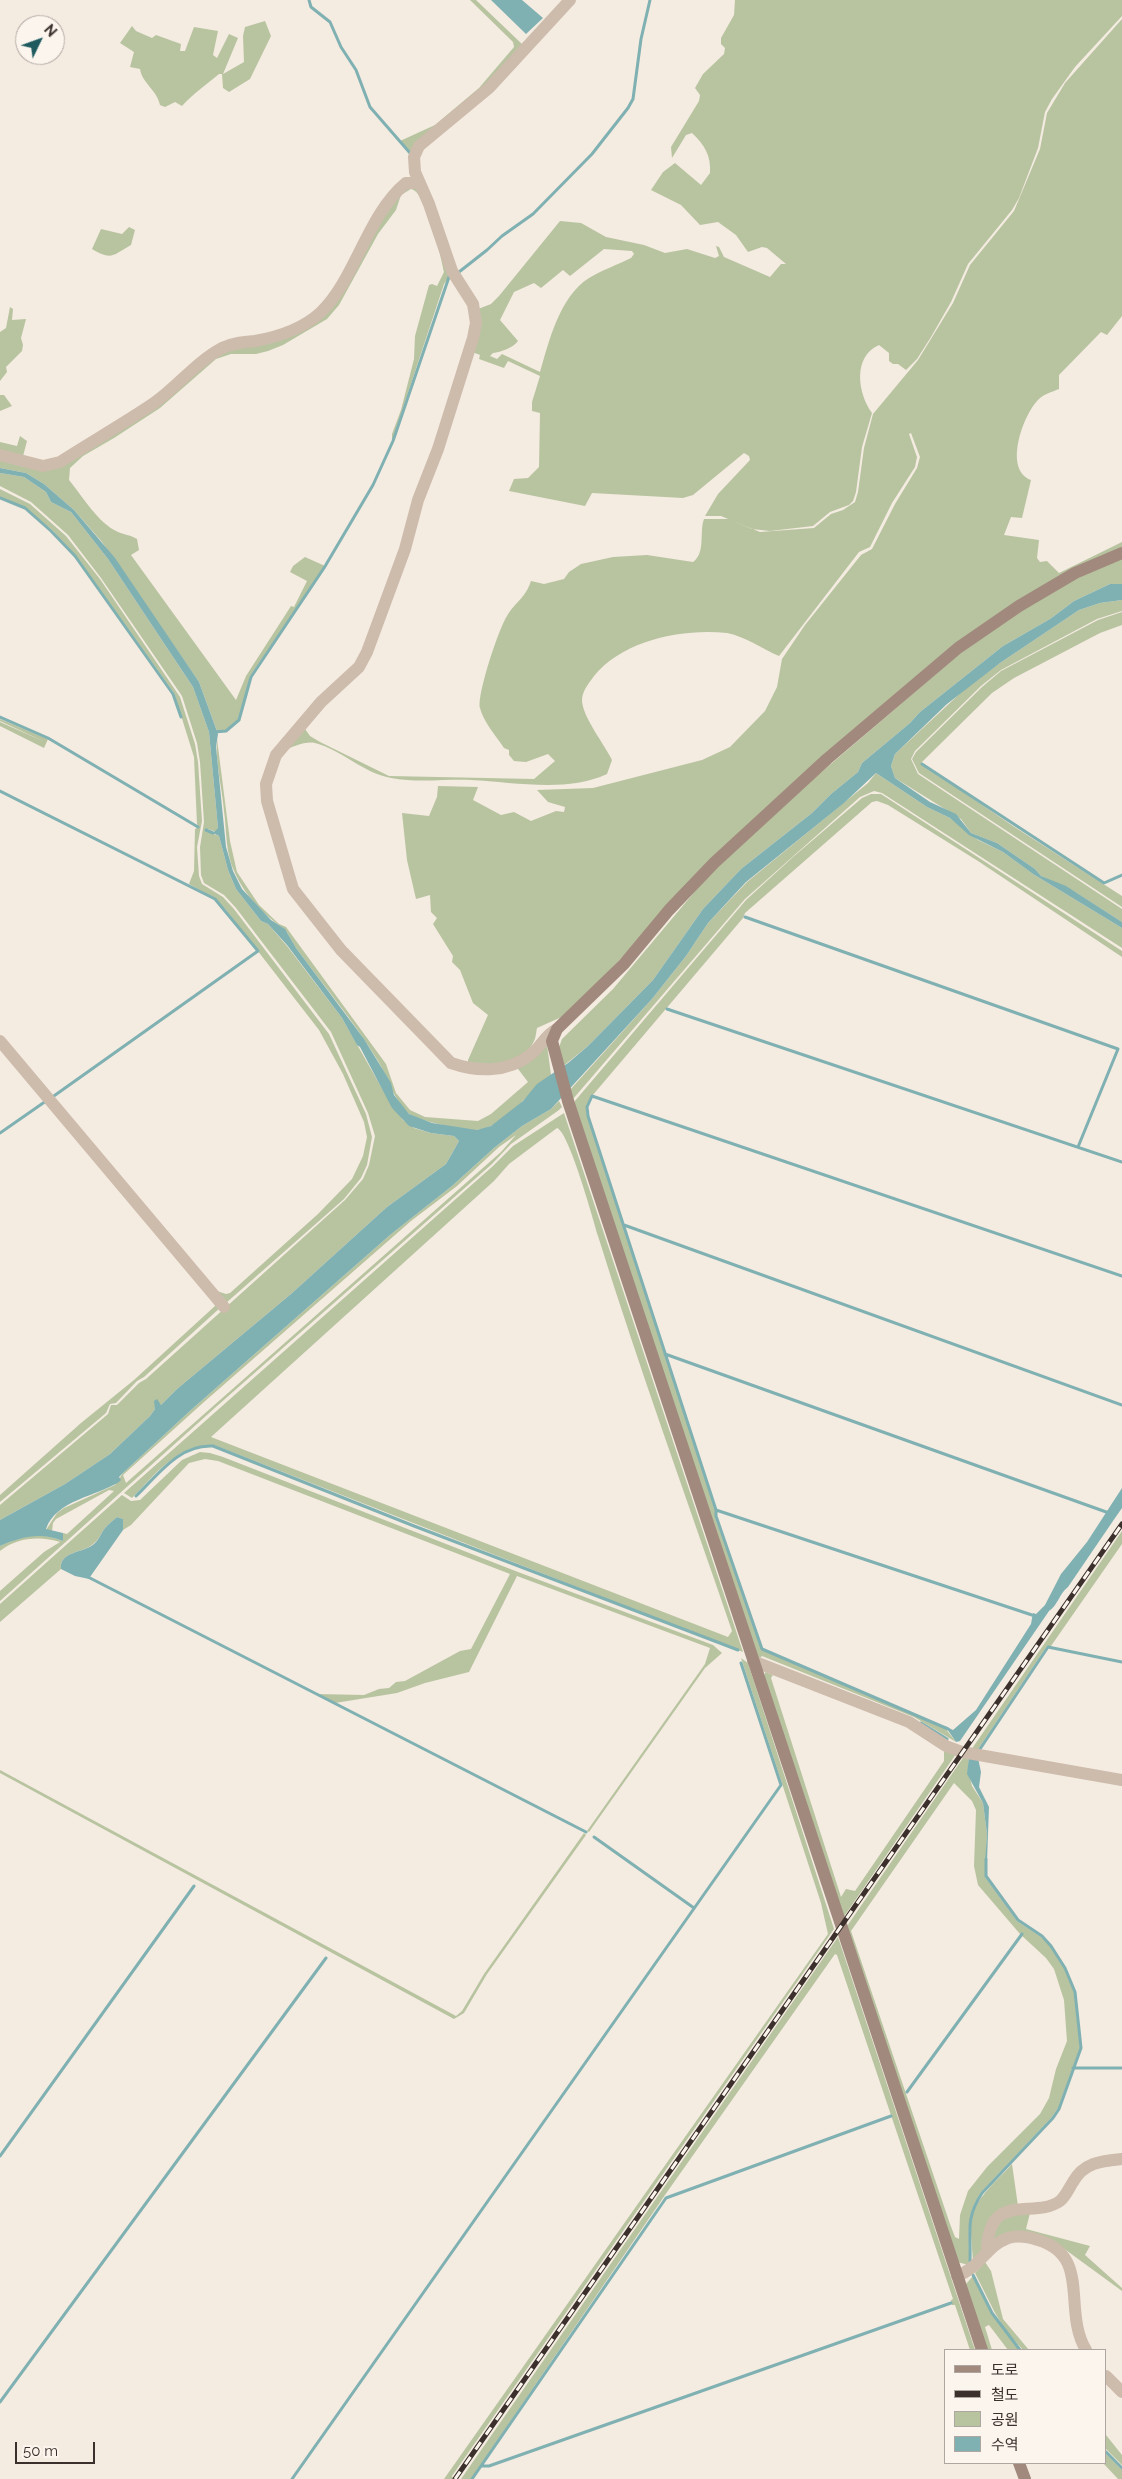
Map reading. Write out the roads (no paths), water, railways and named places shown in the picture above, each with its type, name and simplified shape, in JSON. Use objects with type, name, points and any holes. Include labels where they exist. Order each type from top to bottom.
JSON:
[{"type":"main road","points":[[982,2349],[568,1101],[552,1041],[558,1029],[624,964],[669,910],[714,863],[827,759],[958,648],[1019,606],[1076,573],[1122,553]]},
{"type":"main road","points":[[1019,2464],[1025,2479]]},
{"type":"street","points":[[558,1029],[545,1036],[529,1056],[503,1068],[477,1070],[451,1063],[341,950],[293,889],[267,801],[266,784],[276,755],[321,702],[359,667],[366,652],[405,549],[418,500],[438,449],[473,338],[476,323],[473,304],[452,271],[429,204],[414,172],[414,157],[419,146],[489,88],[570,0]]},
{"type":"street","points":[[0,455],[43,466],[60,462],[155,402],[214,353],[237,343],[273,337],[292,330],[319,314],[332,301],[373,227],[399,188],[406,183],[419,183]]},
{"type":"street","points":[[0,1041],[224,1307]]},
{"type":"street","points":[[753,1660],[909,1722],[946,1746],[962,1752],[1122,1780]]},
{"type":"street","points":[[987,2253],[990,2232],[1003,2214],[1022,2208],[1051,2205],[1066,2195],[1075,2178],[1085,2167],[1094,2162],[1122,2159]]},
{"type":"street","points":[[957,2276],[973,2269],[997,2244],[1012,2237],[1031,2238],[1049,2243],[1061,2251],[1070,2264],[1075,2315],[1086,2349]]},
{"type":"street","points":[[1107,2377],[1122,2392]]},
{"type":"water","points":[[491,0],[522,0],[543,18],[526,34]]},
{"type":"water","points":[[0,468],[26,473],[44,484],[74,510],[115,558],[199,682],[218,734],[216,747],[226,847],[233,871],[242,889],[271,920],[285,929],[296,948],[364,1039],[391,1083],[394,1095],[409,1114],[432,1123],[477,1130],[491,1126],[523,1101],[537,1084],[568,1063],[588,1046],[653,980],[703,909],[741,869],[812,813],[831,794],[858,772],[862,763],[910,723],[920,712],[1003,646],[1050,619],[1074,601],[1110,584],[1122,584],[1122,600],[1100,603],[1079,610],[1000,663],[947,704],[895,754],[891,766],[895,778],[930,802],[956,814],[971,833],[997,843],[1035,869],[1041,876],[1066,886],[1122,922],[1122,928],[1033,874],[1003,852],[969,835],[950,818],[927,807],[876,773],[844,803],[746,882],[708,923],[686,956],[652,999],[551,1109],[522,1126],[494,1148],[452,1186],[390,1235],[191,1410],[119,1477],[121,1480],[119,1482],[78,1500],[59,1511],[51,1519],[46,1529],[63,1533],[63,1541],[55,1538],[32,1536],[0,1546],[0,1520],[65,1484],[110,1454],[150,1416],[155,1409],[154,1401],[157,1399],[161,1405],[177,1389],[291,1294],[387,1207],[446,1164],[459,1141],[454,1136],[431,1133],[409,1126],[392,1108],[360,1047],[342,1018],[287,945],[268,924],[261,921],[236,889],[228,870],[219,836],[213,833],[218,828],[209,732],[193,687],[108,559],[71,512],[51,502],[46,492],[24,477],[0,473]]},
{"type":"water","points":[[1122,1488],[1122,1508],[960,1741],[956,1742],[945,1726],[953,1730],[976,1710],[1031,1624],[1033,1613],[1036,1614],[1045,1605],[1061,1574],[1087,1542]]},
{"type":"water","points":[[117,1517],[123,1519],[123,1530],[90,1577],[94,1580],[75,1576],[61,1569],[61,1563],[64,1559],[94,1544],[106,1527]]},
{"type":"water","points":[[969,1757],[978,1758],[981,1772],[979,1787],[989,1807],[987,1862],[985,1862],[987,1834],[983,1803],[967,1774]]},
{"type":"waterway","points":[[309,0],[311,7],[330,22],[341,47],[356,70],[370,107],[410,153]]},
{"type":"waterway","points":[[459,272],[502,236],[533,214],[592,154],[628,108],[633,99],[641,39],[650,0]]},
{"type":"waterway","points":[[214,732],[226,731],[239,720],[251,677],[324,568],[373,485],[393,441],[449,277]]},
{"type":"waterway","points":[[0,498],[25,508],[75,556],[173,694],[181,717]]},
{"type":"waterway","points":[[0,717],[48,738],[198,827]]},
{"type":"waterway","points":[[922,764],[1104,883],[1122,875]]},
{"type":"waterway","points":[[0,791],[215,899],[258,951],[51,1098]]},
{"type":"waterway","points":[[206,830],[213,833]]},
{"type":"waterway","points":[[745,917],[1118,1049],[1078,1147]]},
{"type":"waterway","points":[[667,1009],[1122,1162]]},
{"type":"waterway","points":[[948,1729],[762,1649],[716,1516],[716,1510],[588,1116],[587,1107],[592,1096],[1122,1276]]},
{"type":"waterway","points":[[0,1133],[46,1101]]},
{"type":"waterway","points":[[624,1225],[1122,1405]]},
{"type":"waterway","points":[[665,1354],[1109,1513]]},
{"type":"waterway","points":[[136,1496],[161,1470],[179,1455],[201,1447],[213,1446],[414,1526],[738,1650]]},
{"type":"waterway","points":[[716,1510],[1035,1616]]},
{"type":"waterway","points":[[88,1577],[586,1832]]},
{"type":"waterway","points":[[980,1749],[1048,1647],[1122,1662]]},
{"type":"waterway","points":[[292,2479],[781,1785],[741,1663]]},
{"type":"waterway","points":[[921,1723],[947,1739]]},
{"type":"waterway","points":[[594,1837],[694,1908]]},
{"type":"waterway","points":[[970,2261],[970,2226],[977,2202],[982,2193],[1053,2118],[1059,2109],[1081,2048],[1075,1992],[1065,1968],[1042,1936],[1018,1920],[986,1876],[986,1859]]},
{"type":"waterway","points":[[0,2156],[194,1886]]},
{"type":"waterway","points":[[907,2092],[1022,1934]]},
{"type":"waterway","points":[[0,2402],[326,1958]]},
{"type":"waterway","points":[[1073,2068],[1122,2068]]},
{"type":"waterway","points":[[472,2479],[666,2198],[891,2116]]},
{"type":"waterway","points":[[973,2275],[992,2313],[1019,2349]]},
{"type":"waterway","points":[[482,2466],[489,2466],[951,2303]]},
{"type":"waterway","points":[[1107,2453],[1122,2468]]},
{"type":"railway","points":[[455,2479],[1122,1524]]}]
